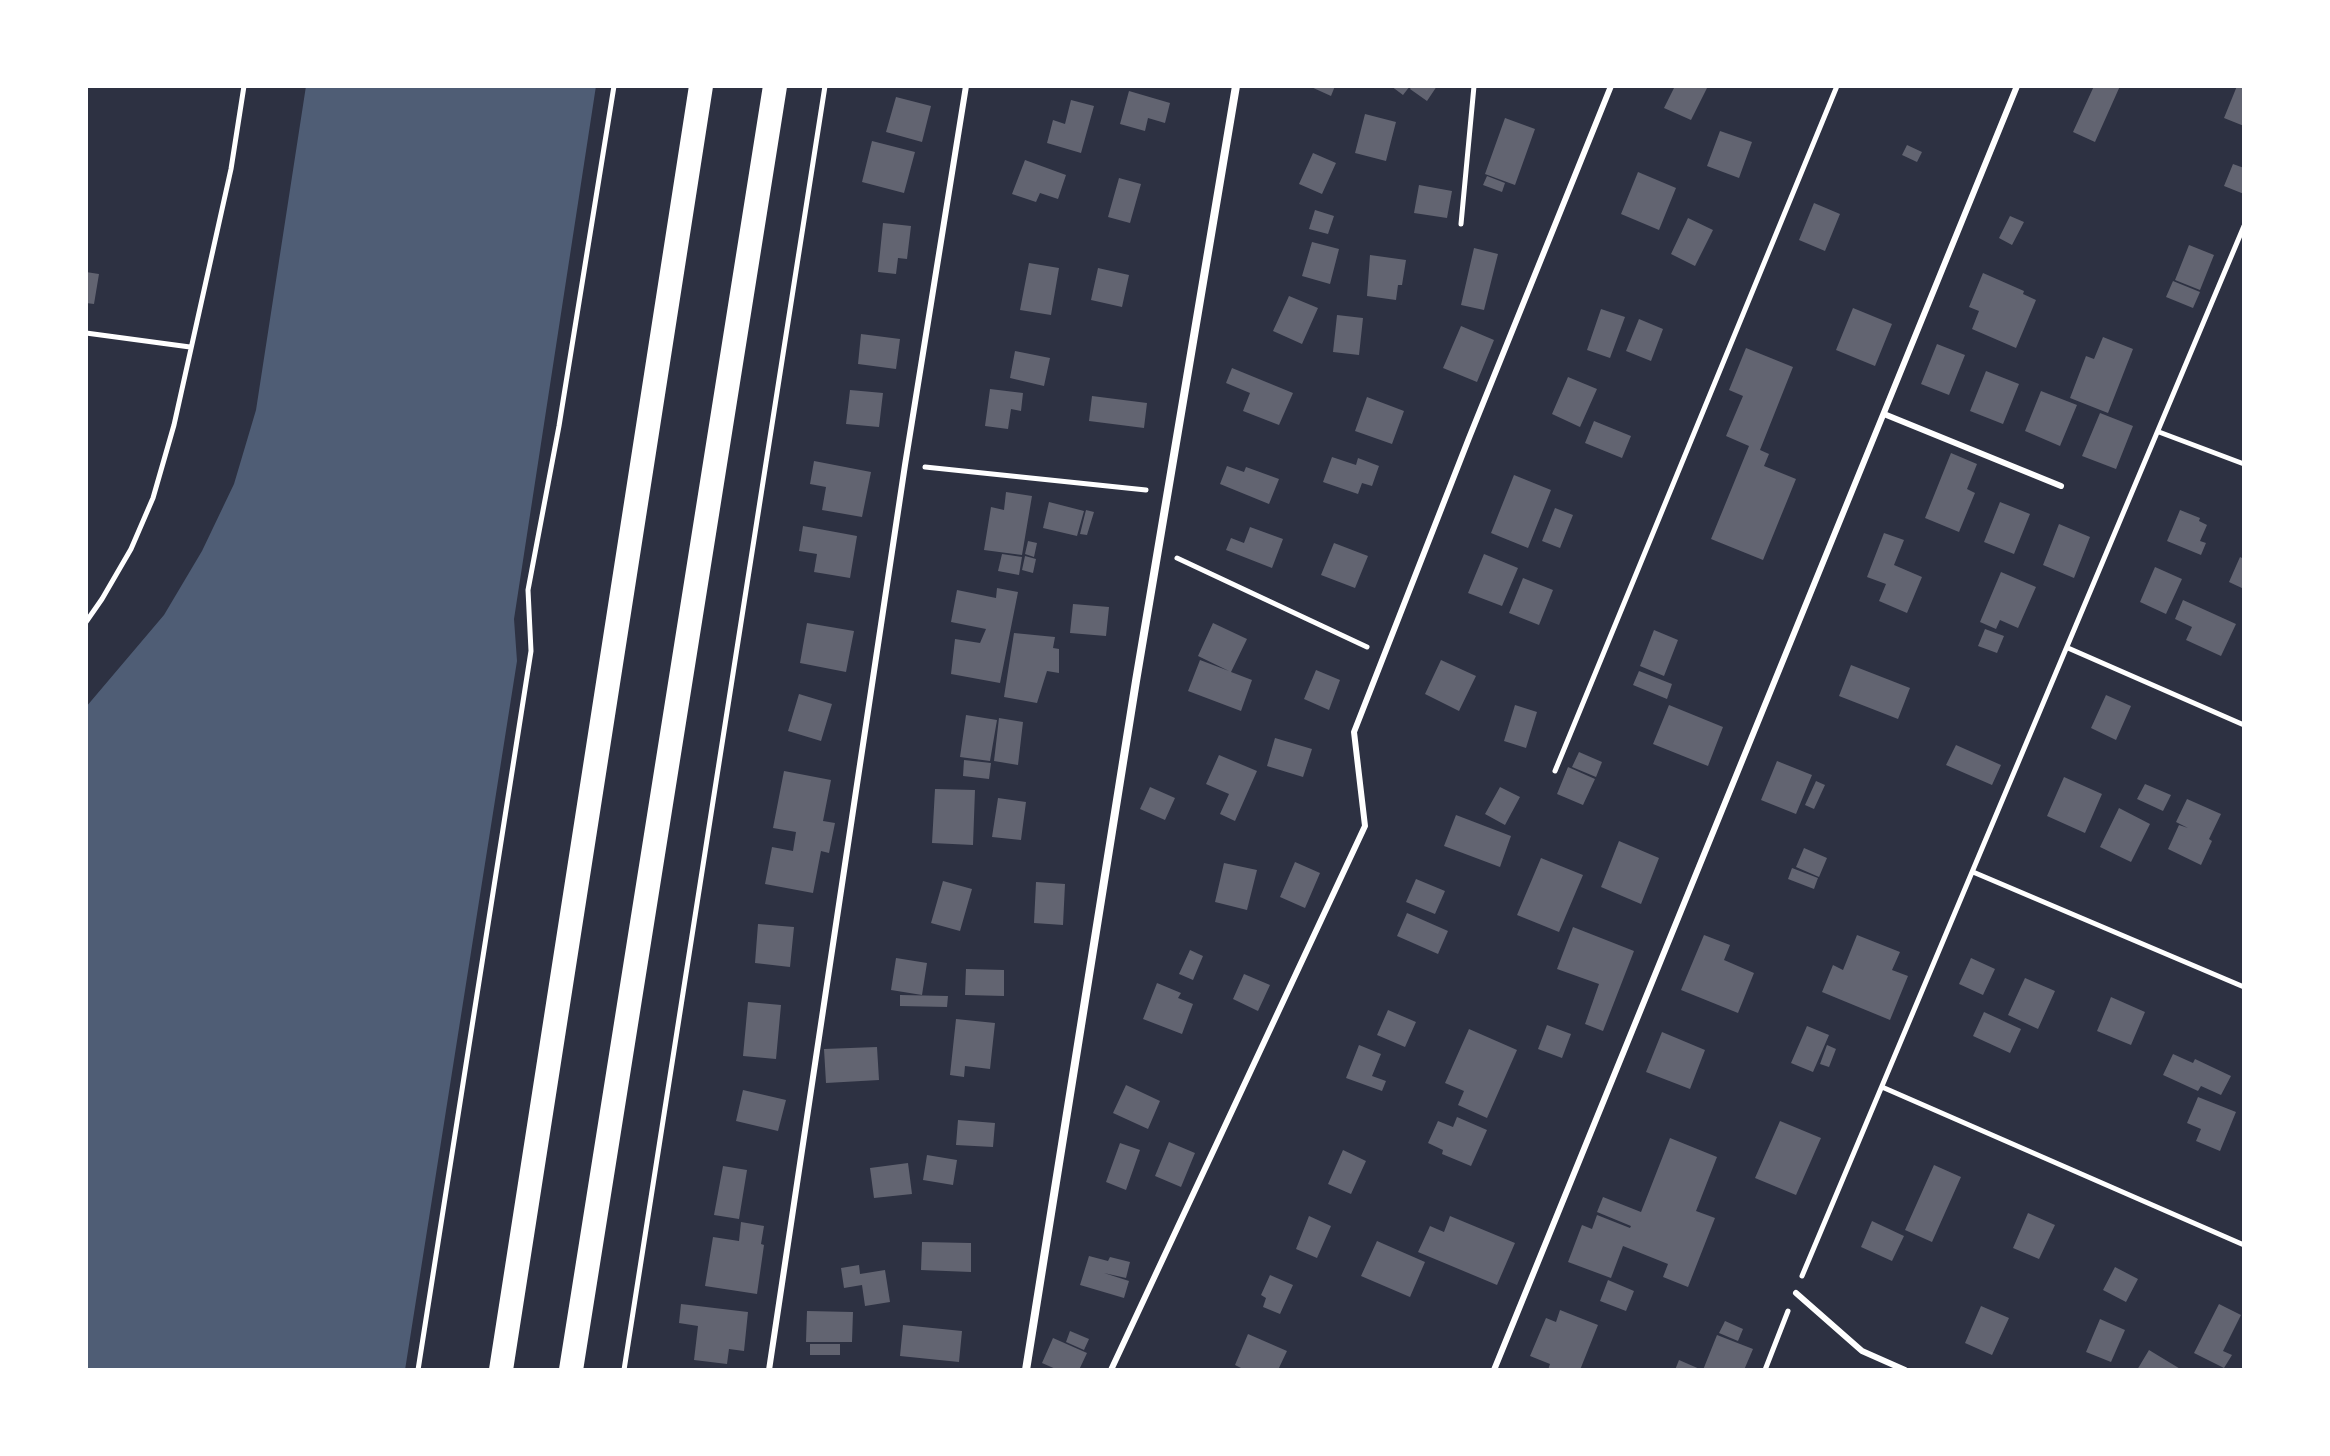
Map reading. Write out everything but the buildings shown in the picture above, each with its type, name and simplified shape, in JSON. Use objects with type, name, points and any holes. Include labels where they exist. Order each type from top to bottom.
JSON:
[{"type":"highway","points":[[501,1370],[701,86]]},
{"type":"highway","points":[[571,1370],[775,86]]},
{"type":"street","points":[[1026,1370],[1167,492],[1236,86]]},
{"type":"lane","points":[[769,1370],[905,465],[966,86]]},
{"type":"lane","points":[[1111,1370],[1365,826],[1354,732],[1611,86]]},
{"type":"lane","points":[[1494,1370],[2017,86]]},
{"type":"lane","points":[[1884,414],[2061,486]]},
{"type":"lane","points":[[1796,1293],[1862,1351],[1905,1370]]},
{"type":"path","points":[[86,622],[131,549],[153,498],[174,425],[231,169],[244,86]]},
{"type":"path","points":[[418,1370],[531,651],[528,590],[559,426],[614,86]]},
{"type":"path","points":[[624,1370],[825,86]]},
{"type":"path","points":[[1461,224],[1474,86]]},
{"type":"path","points":[[1555,771],[1837,86]]},
{"type":"path","points":[[1765,1370],[2244,226]]},
{"type":"path","points":[[86,333],[190,347]]},
{"type":"path","points":[[2159,432],[2244,464]]},
{"type":"path","points":[[905,465],[1167,492]]},
{"type":"path","points":[[1158,549],[1383,655]]},
{"type":"path","points":[[2068,648],[2244,725]]},
{"type":"path","points":[[1973,872],[2244,987]]},
{"type":"path","points":[[1882,1087],[2244,1245]]},
{"type":"water","points":[[306,86],[596,86],[514,619],[517,661],[405,1370],[86,1370],[86,707],[164,615],[202,551],[234,484],[256,410]]}]
